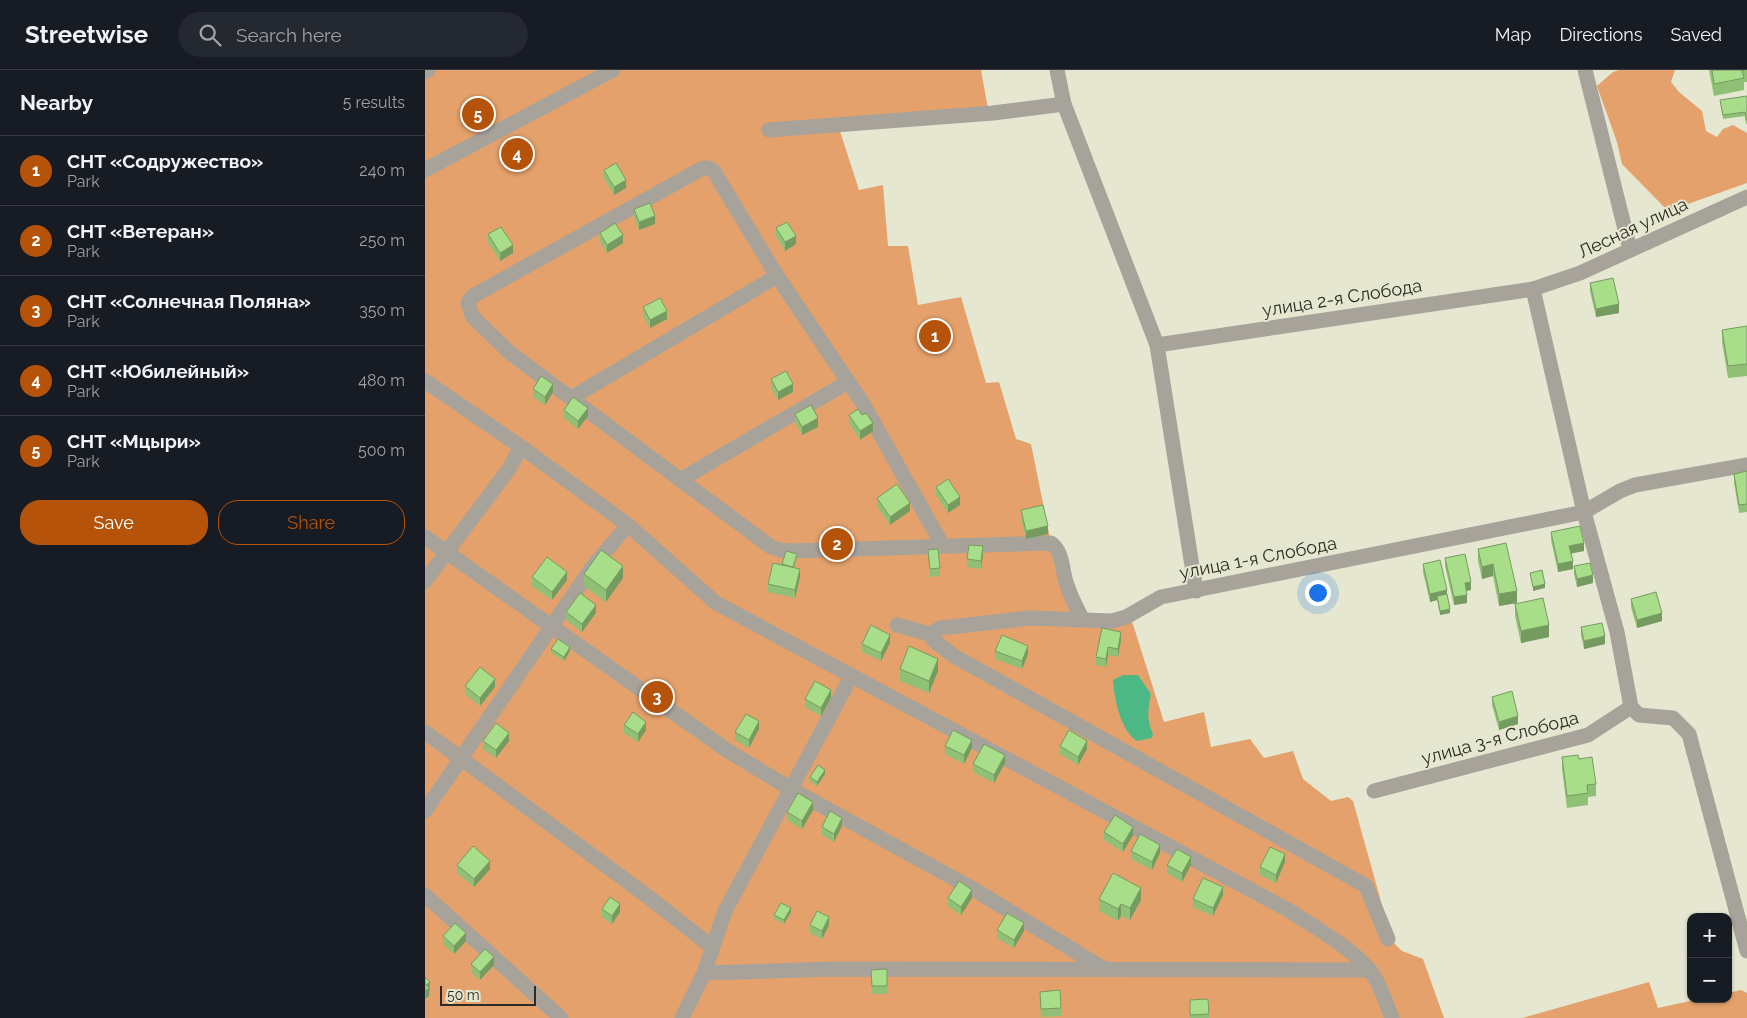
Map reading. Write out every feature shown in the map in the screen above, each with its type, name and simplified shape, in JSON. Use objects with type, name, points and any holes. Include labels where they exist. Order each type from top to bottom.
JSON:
[{"type":"street","points":[[425,170],[613,70]]},
{"type":"street","points":[[1057,70],[1064,104],[1157,345],[1196,590]]},
{"type":"street","points":[[1585,70],[1630,249]]},
{"type":"street","points":[[769,130],[993,114],[1064,104]]},
{"type":"street","points":[[943,546],[862,402],[777,276],[713,170],[701,169],[473,296],[468,302],[472,316],[510,352],[771,547],[780,550],[943,546],[1051,543],[1056,547],[1060,556],[1066,582],[1082,618]]},
{"type":"street","name":"Лесная улица","points":[[1533,288],[1580,273],[1747,197]]},
{"type":"street","points":[[571,398],[777,276]]},
{"type":"street","points":[[1533,288],[1584,512],[1617,632],[1631,707],[1639,715],[1673,718],[1689,734],[1747,951]]},
{"type":"street","name":"улица 2-я Слобода","points":[[1157,345],[1533,288]]},
{"type":"street","points":[[425,381],[573,483],[628,525],[716,603],[851,677],[1241,883],[1290,911],[1339,943],[1370,970],[1377,981],[1392,1018]]},
{"type":"street","points":[[680,480],[848,382]]},
{"type":"street","points":[[425,581],[509,469],[519,450],[524,449]]},
{"type":"street","points":[[1584,512],[1620,491],[1635,485],[1747,465]]},
{"type":"street","name":"улица 1-я Слобода","points":[[937,632],[1030,618],[1082,618],[1112,621],[1126,617],[1161,597],[1584,512]]},
{"type":"street","points":[[425,811],[553,627],[593,566],[628,525]]},
{"type":"street","points":[[425,537],[728,751],[791,789],[975,890],[1104,969]]},
{"type":"street","points":[[897,625],[937,632],[933,640],[937,645],[955,656],[1366,886],[1388,939]]},
{"type":"street","points":[[682,1018],[704,973],[725,911],[851,677]]},
{"type":"street","name":"улица 3-я Слобода","points":[[1374,790],[1588,735],[1631,707]]},
{"type":"street","points":[[425,732],[460,760],[647,896],[712,947]]},
{"type":"street","points":[[425,896],[561,1018]]},
{"type":"street","points":[[704,973],[835,969],[1370,970]]},
{"type":"shaded area","points":[[425,70],[981,70],[989,114],[838,125],[859,190],[883,185],[888,246],[908,246],[918,305],[961,297],[986,383],[999,382],[1016,439],[1031,444],[1051,543],[1082,618],[1130,615],[1164,722],[1204,712],[1211,747],[1250,739],[1264,758],[1293,751],[1303,779],[1331,801],[1348,797],[1353,801],[1392,941],[1402,951],[1423,959],[1444,1018],[425,1018]]},
{"type":"shaded area","points":[[1619,70],[1675,70],[1671,82],[1679,92],[1702,111],[1706,131],[1717,137],[1723,129],[1733,125],[1747,133],[1747,183],[1668,211],[1622,164],[1617,142],[1597,86],[1613,72]]},
{"type":"shaded area","points":[[1123,675],[1138,675],[1151,694],[1148,714],[1153,734],[1152,738],[1137,741],[1127,730],[1119,714],[1113,680]]},
{"type":"shaded area","points":[[1649,982],[1658,1008],[1687,1002],[1732,1003],[1732,992],[1741,990],[1747,993],[1747,1018],[1522,1018]]},
{"type":"building","points":[[1712,70],[1745,70],[1742,71],[1744,78],[1714,84]]},
{"type":"building","points":[[1747,96],[1747,120],[1745,112],[1723,115],[1720,100]]},
{"type":"building","points":[[616,163],[626,180],[614,187],[604,170]]},
{"type":"building","points":[[650,203],[655,216],[639,222],[634,209]]},
{"type":"building","points":[[787,222],[796,236],[785,242],[776,228]]},
{"type":"building","points":[[615,223],[623,235],[607,245],[600,233]]},
{"type":"building","points":[[501,227],[513,245],[500,253],[488,234]]},
{"type":"building","points":[[1613,278],[1619,304],[1596,309],[1590,283]]},
{"type":"building","points":[[660,298],[667,311],[650,320],[643,307]]},
{"type":"building","points":[[1747,326],[1747,364],[1728,366],[1722,330]]},
{"type":"building","points":[[786,371],[793,384],[778,392],[771,379]]},
{"type":"building","points":[[541,376],[553,384],[545,397],[533,389]]},
{"type":"building","points":[[573,397],[588,408],[578,421],[564,410]]},
{"type":"building","points":[[811,405],[818,418],[802,427],[795,414]]},
{"type":"building","points":[[858,409],[862,415],[866,413],[873,423],[860,431],[849,415]]},
{"type":"building","points":[[1747,471],[1747,504],[1739,505],[1734,474]]},
{"type":"building","points":[[948,479],[960,497],[948,505],[936,487]]},
{"type":"building","points":[[897,484],[910,503],[890,517],[877,498]]},
{"type":"building","points":[[1043,505],[1048,526],[1026,531],[1021,510]]},
{"type":"building","points":[[1580,526],[1584,543],[1569,546],[1573,561],[1558,564],[1551,532]]},
{"type":"building","points":[[1506,543],[1517,591],[1499,594],[1493,564],[1482,567],[1478,549]]},
{"type":"building","points":[[969,545],[983,546],[981,561],[967,559]]},
{"type":"building","points":[[938,549],[940,568],[930,569],[928,550]]},
{"type":"building","points":[[601,550],[623,566],[606,590],[584,574]]},
{"type":"building","points":[[786,551],[797,554],[793,567],[782,564]]},
{"type":"building","points":[[1465,554],[1471,582],[1465,583],[1467,595],[1454,597],[1445,558]]},
{"type":"building","points":[[547,557],[567,572],[552,592],[532,577]]},
{"type":"building","points":[[1440,560],[1447,590],[1430,594],[1423,564]]},
{"type":"building","points":[[773,563],[800,569],[795,590],[768,584]]},
{"type":"building","points":[[1590,563],[1593,575],[1577,579],[1574,566]]},
{"type":"building","points":[[1542,570],[1545,584],[1533,587],[1530,573]]},
{"type":"building","points":[[1656,592],[1662,613],[1637,620],[1631,599]]},
{"type":"building","points":[[580,593],[596,605],[582,624],[566,612]]},
{"type":"building","points":[[1447,594],[1450,609],[1440,611],[1437,596]]},
{"type":"building","points":[[1543,598],[1549,625],[1521,631],[1515,604]]},
{"type":"building","points":[[1602,623],[1605,636],[1584,641],[1581,627]]},
{"type":"building","points":[[871,625],[890,635],[881,653],[862,644]]},
{"type":"building","points":[[1102,628],[1121,632],[1118,649],[1108,647],[1106,659],[1096,657]]},
{"type":"building","points":[[1002,635],[1028,646],[1022,661],[995,651]]},
{"type":"building","points":[[558,639],[570,647],[564,657],[551,649]]},
{"type":"building","points":[[909,646],[938,659],[929,681],[900,669]]},
{"type":"building","points":[[480,667],[495,679],[480,698],[465,686]]},
{"type":"building","points":[[815,681],[831,690],[821,708],[805,699]]},
{"type":"building","points":[[1512,691],[1518,716],[1499,722],[1492,697]]},
{"type":"building","points":[[633,712],[646,722],[638,734],[624,725]]},
{"type":"building","points":[[746,714],[759,721],[749,740],[735,732]]},
{"type":"building","points":[[496,723],[509,733],[496,750],[483,741]]},
{"type":"building","points":[[953,730],[972,740],[964,755],[945,746]]},
{"type":"building","points":[[1069,730],[1087,741],[1078,757],[1060,746]]},
{"type":"building","points":[[984,744],[1005,755],[994,775],[973,764]]},
{"type":"building","points":[[1578,755],[1579,759],[1592,757],[1596,784],[1587,785],[1588,793],[1567,796],[1562,757]]},
{"type":"building","points":[[818,765],[825,770],[817,782],[810,777]]},
{"type":"building","points":[[798,793],[813,802],[802,821],[787,812]]},
{"type":"building","points":[[830,811],[842,818],[834,834],[822,827]]},
{"type":"building","points":[[1115,815],[1133,827],[1123,844],[1104,832]]},
{"type":"building","points":[[1140,834],[1160,845],[1152,862],[1131,851]]},
{"type":"building","points":[[473,846],[490,861],[474,879],[457,865]]},
{"type":"building","points":[[1270,847],[1285,854],[1276,875],[1260,867]]},
{"type":"building","points":[[1177,849],[1191,857],[1182,873],[1167,865]]},
{"type":"building","points":[[1113,873],[1141,888],[1130,908],[1121,904],[1118,909],[1099,899]]},
{"type":"building","points":[[1203,878],[1223,887],[1213,908],[1193,899]]},
{"type":"building","points":[[959,881],[972,890],[961,907],[948,898]]},
{"type":"building","points":[[610,897],[620,904],[612,916],[602,909]]},
{"type":"building","points":[[781,903],[791,908],[784,920],[774,915]]},
{"type":"building","points":[[817,911],[829,917],[822,931],[810,925]]},
{"type":"building","points":[[1007,913],[1024,923],[1014,940],[997,930]]},
{"type":"building","points":[[455,923],[466,933],[454,946],[443,936]]},
{"type":"building","points":[[485,949],[494,957],[480,972],[471,964]]},
{"type":"building","points":[[887,969],[887,986],[872,986],[871,970]]},
{"type":"building","points":[[425,977],[430,982],[426,985],[429,988],[425,991]]},
{"type":"building","points":[[1060,990],[1061,1008],[1041,1009],[1040,992]]},
{"type":"building","points":[[1208,999],[1209,1014],[1190,1015],[1190,1000]]},
{"type":"place","name":"СНТ «Мцыри»","points":[[478,114]]},
{"type":"place","name":"СНТ «Юбилейный»","points":[[517,154]]},
{"type":"place","name":"СНТ «Содружество»","points":[[935,336]]},
{"type":"place","name":"СНТ «Ветеран»","points":[[837,544]]},
{"type":"place","name":"СНТ «Солнечная Поляна»","points":[[657,697]]}]
